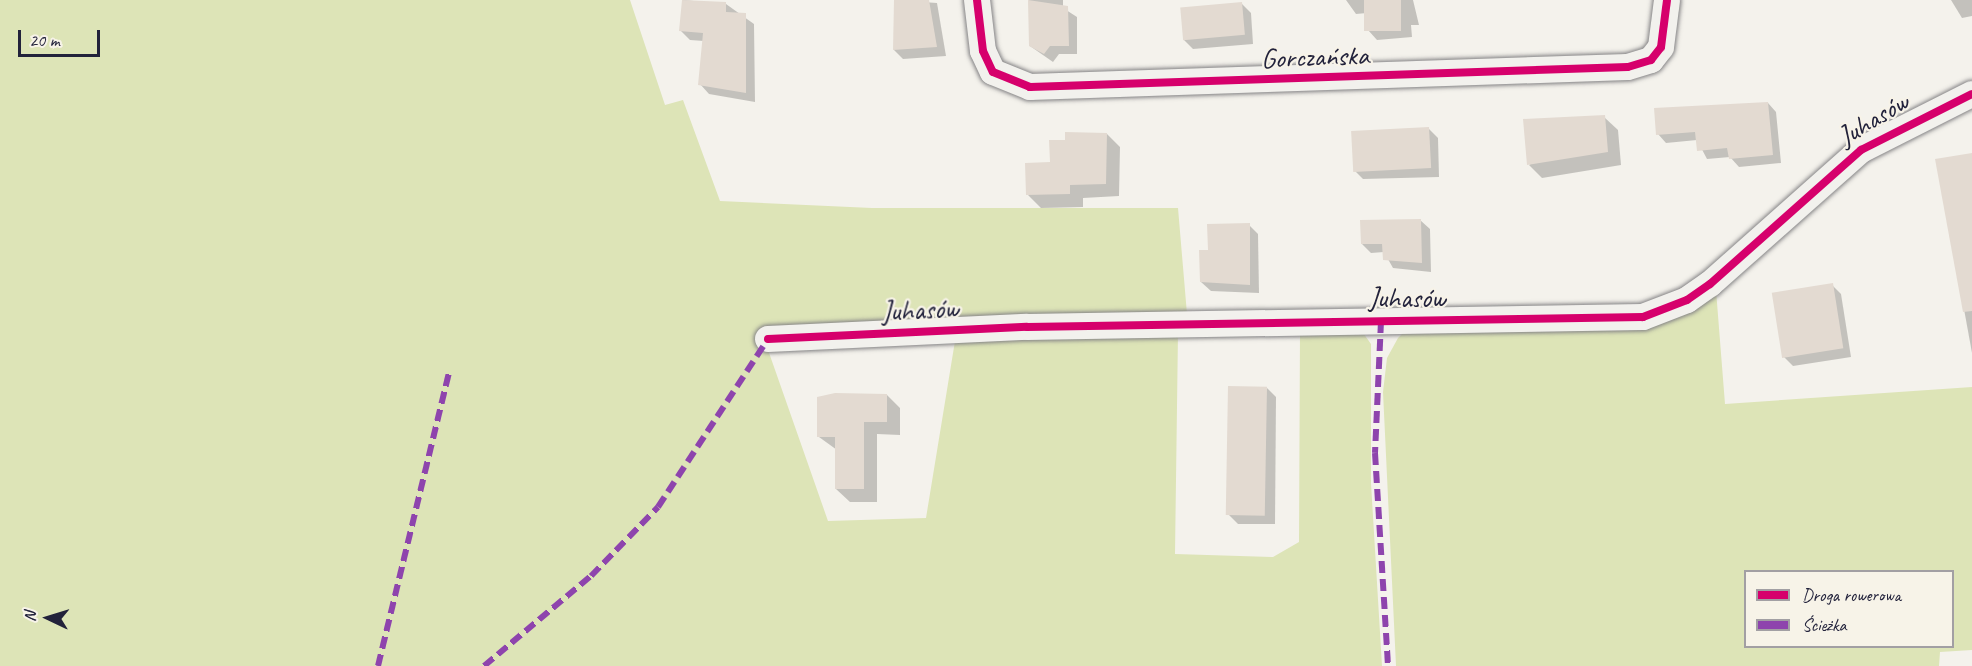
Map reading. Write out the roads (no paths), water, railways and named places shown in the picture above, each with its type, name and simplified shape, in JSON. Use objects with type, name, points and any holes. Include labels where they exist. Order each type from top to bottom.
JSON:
[{"type":"street","name":"Gorczańska","points":[[977,0],[983,51],[993,72],[1030,87],[1628,67],[1651,60],[1661,47],[1667,0]]},
{"type":"street","name":"Juhasów","points":[[768,339],[1027,327],[1643,317],[1687,300],[1710,284],[1861,150],[1972,94]]}]
